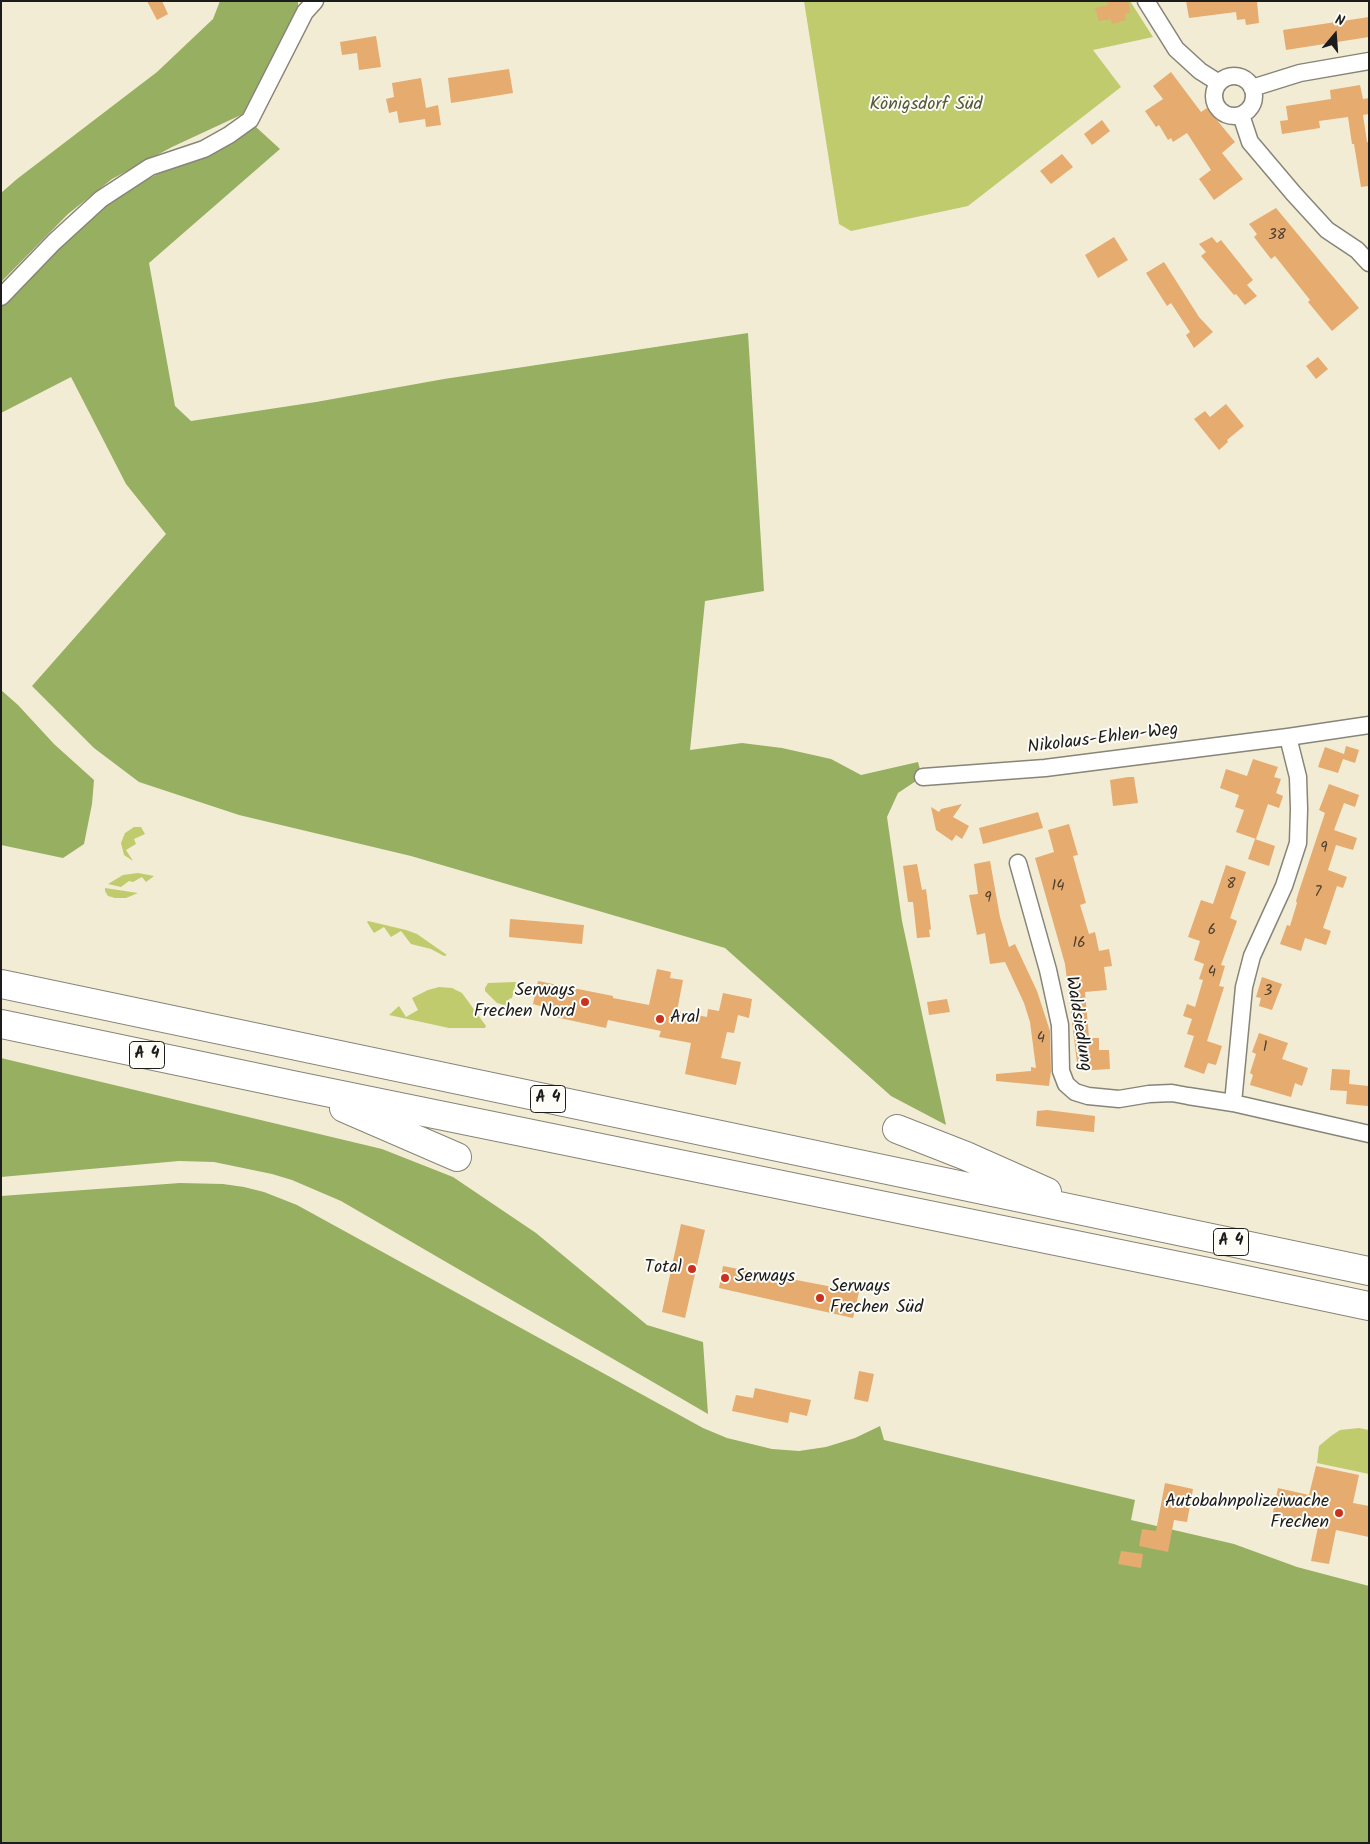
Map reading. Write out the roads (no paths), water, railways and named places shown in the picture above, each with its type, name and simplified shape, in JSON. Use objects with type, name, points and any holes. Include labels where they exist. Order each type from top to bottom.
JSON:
[{"type":"highway","name":"A 4","points":[[1,984],[1369,1271]]},
{"type":"highway","name":"A 4","points":[[1,1024],[292,1086],[1193,1268],[1369,1306]]},
{"type":"highway","points":[[292,1086],[457,1158]]},
{"type":"highway","points":[[897,1129],[966,1156],[1094,1213]]},
{"type":"street","points":[[1,297],[54,242],[101,199],[150,167],[204,149],[250,120],[305,12],[315,1]]},
{"type":"street","points":[[1146,1],[1176,49],[1200,71],[1219,83]]},
{"type":"street","points":[[1252,88],[1300,72],[1369,61]]},
{"type":"street","points":[[1228,77],[1240,77],[1249,83],[1252,88],[1254,101],[1247,112],[1241,115],[1228,115],[1218,108],[1214,96],[1219,83],[1228,77]]},
{"type":"street","points":[[1241,115],[1250,142],[1294,194],[1327,230],[1358,250],[1369,263]]},
{"type":"street","name":"Nikolaus-Ehlen-Weg","points":[[923,777],[1045,768],[1369,725]]},
{"type":"street","points":[[1288,737],[1298,777],[1298,843],[1284,886],[1252,956],[1244,987],[1233,1104],[1369,1134]]},
{"type":"street","name":"Waldsiedlung","points":[[1018,863],[1048,970],[1060,1025],[1062,1071],[1066,1084],[1075,1092],[1088,1096],[1119,1099],[1149,1094],[1172,1093],[1233,1104]]},
{"type":"place","name":"Serways Frechen Nord","points":[[585,1002]]},
{"type":"place","name":"Aral","points":[[660,1019]]},
{"type":"place","name":"Total","points":[[692,1269]]},
{"type":"place","name":"Serways","points":[[725,1278]]},
{"type":"place","name":"Serways Frechen Süd","points":[[820,1298]]},
{"type":"place","name":"Autobahnpolizeiwache Frechen","points":[[1339,1513]]},
{"type":"park label","name":"Königsdorf Süd","points":[[926,106]]}]
